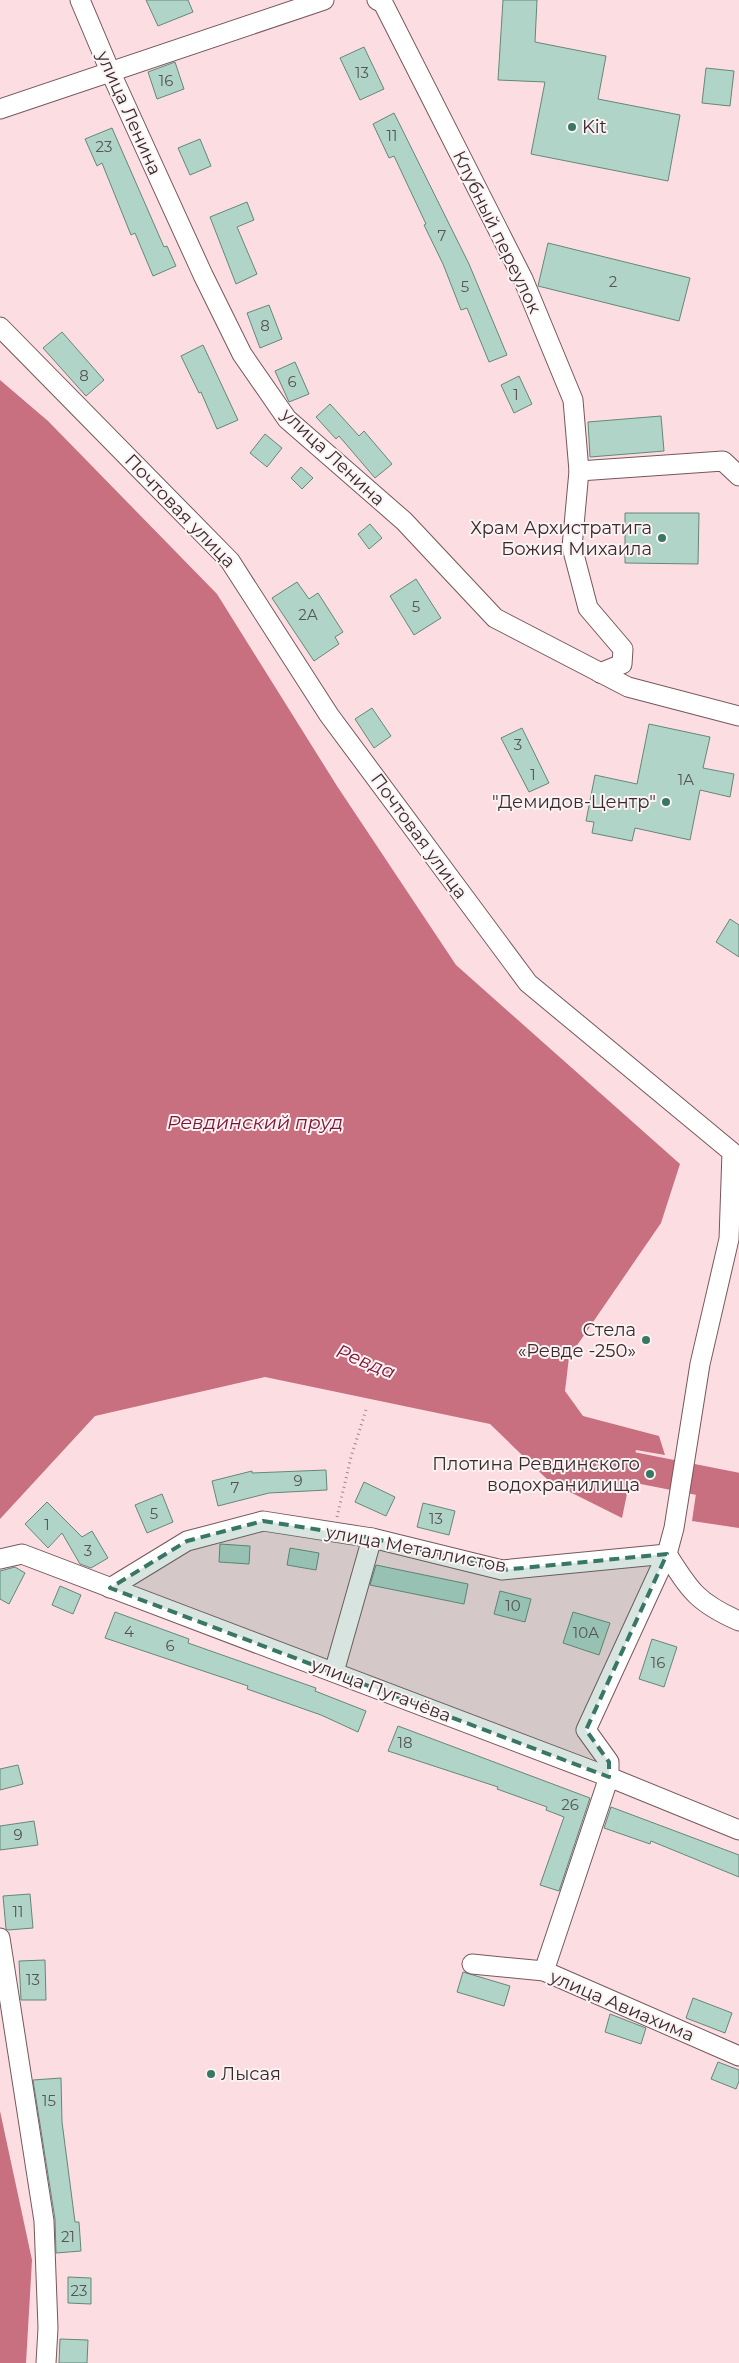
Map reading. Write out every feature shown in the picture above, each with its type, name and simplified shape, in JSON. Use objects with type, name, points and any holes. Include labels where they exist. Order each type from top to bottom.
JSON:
[{"type":"street","name":"улица Ленина","points":[[80,0],[110,71],[203,275],[242,354],[286,419],[404,521],[495,618],[628,687],[739,716]]},
{"type":"street","points":[[0,109],[324,0]]},
{"type":"street","name":"Клубный переулок","points":[[380,1],[523,279],[573,400],[579,471],[572,547],[588,608],[623,649],[622,664],[600,673]]},
{"type":"street","name":"Почтовая улица","points":[[0,327],[230,561],[329,715],[528,984],[732,1152],[729,1239],[700,1364],[674,1528],[667,1554]]},
{"type":"street","points":[[579,471],[723,461],[739,476]]},
{"type":"street","name":"улица Металлистов","points":[[110,1588],[187,1541],[263,1520],[372,1538],[502,1570],[667,1554]]},
{"type":"street","points":[[334,1672],[372,1538]]},
{"type":"street","name":"улица Пугачёва","points":[[0,1559],[22,1554],[609,1776],[739,1830]]},
{"type":"street","points":[[667,1554],[687,1588],[714,1610],[739,1621]]},
{"type":"street","points":[[544,1971],[609,1776],[609,1762],[586,1730],[667,1554]]},
{"type":"street","points":[[0,1938],[44,2221],[48,2328],[46,2363]]},
{"type":"street","name":"улица Авиахима","points":[[472,1964],[544,1971],[739,2056]]},
{"type":"path","points":[[333,1532],[351,1457],[366,1410]]},
{"type":"highlighted area","points":[[263,1521],[372,1538],[502,1570],[667,1554],[586,1730],[609,1762],[609,1777],[110,1588],[187,1541]]},
{"type":"water","name":"Ревдинский пруд","points":[[0,380],[48,421],[217,594],[337,786],[456,965],[680,1164],[661,1223],[569,1357],[565,1391],[583,1416],[659,1436],[665,1455],[636,1450],[622,1518],[550,1482],[490,1424],[265,1377],[95,1416],[0,1519]]},
{"type":"water","points":[[699,1473],[739,1480],[739,1528],[692,1521]]},
{"type":"water","points":[[0,2111],[32,2260],[26,2363],[0,2363]]},
{"type":"building","points":[[146,0],[188,0],[193,12],[158,26]]},
{"type":"building","points":[[503,0],[537,0],[535,42],[606,56],[598,99],[680,115],[668,181],[531,154],[545,82],[498,80]]},
{"type":"building","points":[[364,47],[384,89],[360,100],[340,58]]},
{"type":"building","points":[[175,62],[184,89],[157,99],[148,72]]},
{"type":"building","points":[[706,68],[734,71],[730,106],[702,103]]},
{"type":"building","points":[[394,113],[469,264],[507,355],[489,362],[467,308],[461,310],[443,264],[424,225],[426,224],[394,156],[389,158],[373,124]]},
{"type":"building","points":[[112,128],[164,247],[167,246],[176,266],[153,276],[135,233],[131,235],[102,163],[97,166],[85,139]]},
{"type":"building","points":[[200,139],[211,166],[190,175],[178,148]]},
{"type":"building","points":[[247,202],[254,220],[237,227],[257,274],[236,284],[210,217]]},
{"type":"building","points":[[548,243],[690,278],[679,321],[538,286]]},
{"type":"building","points":[[269,305],[282,339],[260,348],[247,313]]},
{"type":"building","points":[[62,332],[104,380],[86,396],[43,348]]},
{"type":"building","points":[[203,345],[238,420],[217,429],[201,392],[199,393],[181,356]]},
{"type":"building","points":[[295,362],[309,394],[289,402],[275,371]]},
{"type":"building","points":[[519,376],[532,404],[514,413],[501,385]]},
{"type":"building","points":[[330,404],[359,436],[364,431],[392,464],[375,478],[339,436],[336,439],[316,417]]},
{"type":"building","points":[[661,416],[664,451],[590,457],[588,422]]},
{"type":"building","points":[[265,434],[282,448],[267,467],[250,453]]},
{"type":"building","points":[[301,467],[313,478],[302,489],[291,478]]},
{"type":"building","name":"Храм Архистратига Божия Михаила","points":[[625,513],[699,513],[698,564],[625,563]]},
{"type":"building","points":[[370,524],[382,538],[369,549],[358,534]]},
{"type":"building","points":[[416,579],[441,618],[414,635],[390,596]]},
{"type":"building","points":[[297,582],[309,599],[318,593],[343,632],[335,637],[339,644],[314,661],[272,598]]},
{"type":"building","points":[[372,708],[391,736],[374,748],[355,719]]},
{"type":"building","points":[[649,724],[710,737],[703,768],[734,774],[730,797],[700,790],[690,840],[635,828],[632,841],[592,833],[594,822],[586,821],[595,775],[637,784]]},
{"type":"building","points":[[522,728],[549,783],[529,792],[501,738]]},
{"type":"building","points":[[730,919],[739,925],[739,957],[716,942]]},
{"type":"building","points":[[326,1470],[327,1490],[269,1493],[218,1506],[212,1481],[252,1471],[252,1473]]},
{"type":"building","points":[[364,1482],[395,1497],[386,1516],[355,1502]]},
{"type":"building","points":[[162,1494],[173,1522],[147,1533],[135,1505]]},
{"type":"building","points":[[47,1502],[82,1537],[92,1531],[108,1558],[91,1568],[80,1564],[62,1533],[48,1548],[25,1524]]},
{"type":"building","points":[[423,1503],[455,1511],[449,1535],[417,1527]]},
{"type":"building","points":[[220,1544],[250,1546],[249,1564],[219,1562]]},
{"type":"building","points":[[290,1548],[319,1553],[316,1570],[287,1565]]},
{"type":"building","points":[[376,1565],[468,1584],[464,1604],[370,1585]]},
{"type":"building","points":[[15,1567],[25,1573],[9,1604],[0,1599],[0,1571]]},
{"type":"building","points":[[60,1586],[81,1595],[73,1614],[52,1605]]},
{"type":"building","points":[[500,1591],[531,1599],[525,1622],[494,1614]]},
{"type":"building","points":[[115,1612],[189,1639],[188,1643],[316,1688],[315,1691],[366,1711],[358,1732],[321,1715],[247,1689],[248,1686],[105,1638]]},
{"type":"building","points":[[573,1612],[610,1623],[599,1655],[563,1643]]},
{"type":"building","points":[[652,1639],[677,1647],[664,1687],[639,1679]]},
{"type":"building","points":[[398,1726],[590,1798],[559,1891],[540,1885],[564,1817],[546,1810],[547,1807],[497,1789],[498,1787],[388,1751]]},
{"type":"building","points":[[18,1765],[23,1784],[0,1790],[0,1769]]},
{"type":"building","points":[[611,1807],[739,1855],[739,1877],[651,1841],[650,1844],[604,1828]]},
{"type":"building","points":[[34,1821],[38,1845],[0,1850],[0,1826]]},
{"type":"building","points":[[30,1894],[33,1928],[6,1929],[3,1896]]},
{"type":"building","points":[[45,1960],[46,2000],[21,2000],[19,1961]]},
{"type":"building","points":[[463,1972],[510,1986],[504,2006],[457,1992]]},
{"type":"building","points":[[693,1998],[732,2013],[725,2033],[686,2018]]},
{"type":"building","points":[[610,2014],[646,2028],[641,2044],[605,2032]]},
{"type":"building","points":[[718,2062],[739,2070],[739,2081],[736,2089],[711,2079]]},
{"type":"building","points":[[61,2078],[62,2122],[75,2222],[79,2222],[81,2251],[56,2253],[55,2219],[33,2080]]},
{"type":"building","points":[[68,2277],[91,2278],[91,2304],[68,2303]]},
{"type":"building","points":[[60,2339],[88,2340],[87,2363],[59,2363]]},
{"type":"waterway","name":"Ревда","points":[[594,1452],[632,1467],[739,1488]]},
{"type":"place","name":"Kit","points":[[572,127]]},
{"type":"place","name":"Храм Архистратига Божия Михаила","points":[[662,538]]},
{"type":"place","name":"\"Демидов-Центр\"","points":[[666,802]]},
{"type":"place","name":"Стела «Ревде -250»","points":[[646,1340]]},
{"type":"place","name":"Плотина Ревдинского водохранилища","points":[[650,1474]]},
{"type":"place","name":"Лысая","points":[[211,2074]]}]
